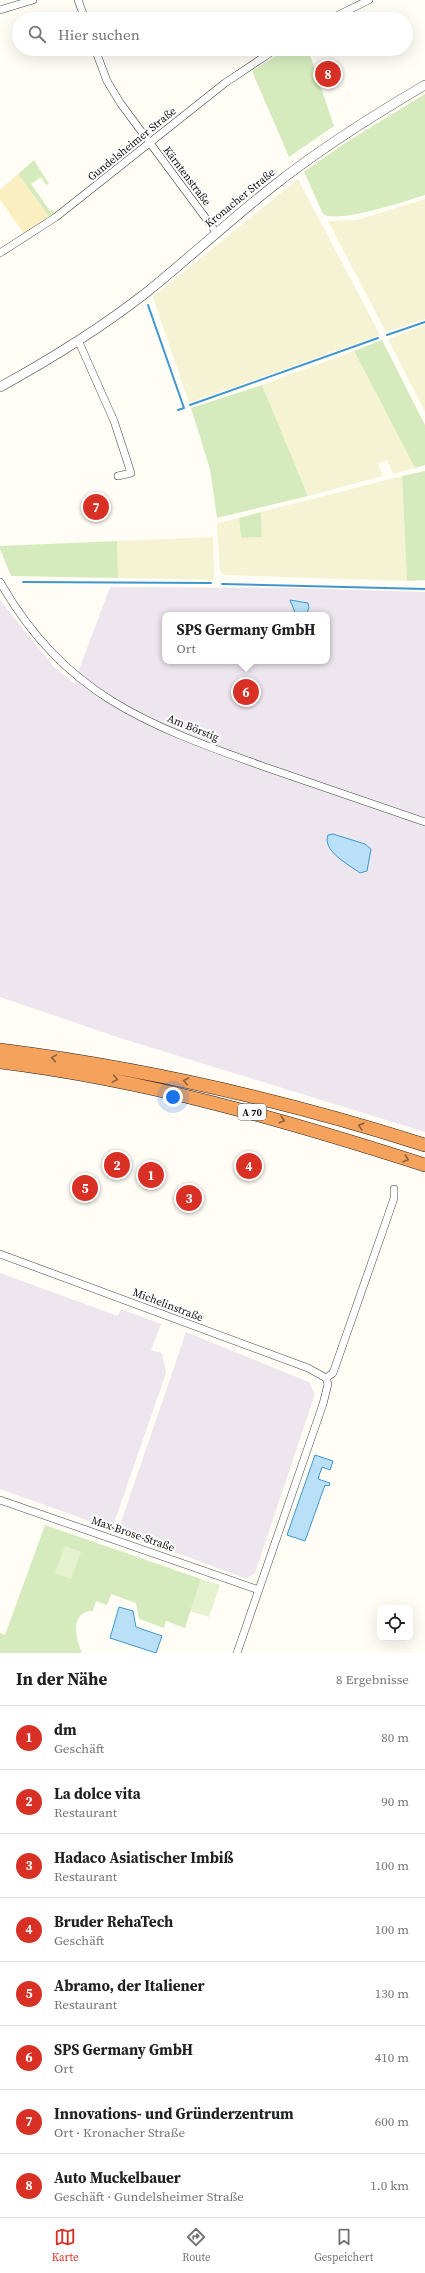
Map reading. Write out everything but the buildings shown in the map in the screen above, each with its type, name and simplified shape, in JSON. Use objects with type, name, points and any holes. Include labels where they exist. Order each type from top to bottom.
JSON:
[{"type":"highway","points":[[0,1041],[30,1054]]},
{"type":"highway","name":"A 70","points":[[0,1050],[187,1082],[307,1111],[425,1145]]},
{"type":"highway","name":"A 70","points":[[0,1062],[76,1072],[195,1097],[275,1118],[425,1165]]},
{"type":"street","points":[[0,10],[32,0]]},
{"type":"street","points":[[78,0],[82,12]]},
{"type":"street","points":[[344,12],[369,0]]},
{"type":"street","name":"Kärntenstraße","points":[[98,56],[112,90],[150,144],[216,232]]},
{"type":"street","name":"Gundelsheimer Straße","points":[[0,253],[56,218],[225,83],[266,56]]},
{"type":"street","name":"Kronacher Straße","points":[[0,387],[78,340],[147,291],[216,232],[298,167],[341,137],[425,85]]},
{"type":"street","points":[[78,340],[114,421],[131,473],[118,476]]},
{"type":"street","name":"Am Börstig","points":[[0,582],[13,605],[45,646],[78,677],[124,710],[205,746],[425,822]]},
{"type":"street","points":[[237,1653],[323,1404],[328,1384],[326,1378],[333,1373],[394,1198],[394,1190]]},
{"type":"street","name":"Michelinstraße","points":[[0,1254],[308,1368],[326,1378]]},
{"type":"street","name":"Max-Brose-Straße","points":[[0,1500],[259,1590]]},
{"type":"shaded area","points":[[298,179],[380,335],[189,403],[153,297]]},
{"type":"shaded area","points":[[425,199],[425,319],[386,332],[328,221],[357,220]]},
{"type":"shaded area","points":[[425,325],[425,412],[388,339]]},
{"type":"shaded area","points":[[354,351],[415,468],[393,474],[387,460],[378,464],[383,476],[308,496],[262,385]]},
{"type":"shaded area","points":[[402,476],[407,581],[223,575],[220,571],[217,523],[239,518],[241,538],[262,537],[261,512]]},
{"type":"shaded area","points":[[213,537],[214,580],[118,578],[117,541]]},
{"type":"shaded area","points":[[110,587],[295,588],[425,592],[425,1132],[120,1038],[0,997],[0,600],[54,667],[74,683]]},
{"type":"shaded area","points":[[0,1273],[118,1316],[121,1309],[161,1324],[151,1350],[162,1353],[166,1373],[112,1529],[0,1489]]},
{"type":"shaded area","points":[[186,1332],[309,1382],[315,1394],[255,1573],[247,1579],[118,1531]]},
{"type":"green space","points":[[276,56],[310,56],[334,126],[289,157],[252,71]]},
{"type":"green space","points":[[425,94],[425,195],[357,214],[331,216],[323,214],[304,172],[345,143]]},
{"type":"green space","points":[[34,160],[49,184],[46,185],[41,177],[31,184],[50,211],[53,210],[55,213],[49,217],[18,174]]},
{"type":"green space","points":[[382,340],[425,425],[425,465],[415,468],[354,351]]},
{"type":"green space","points":[[262,385],[308,496],[217,518],[210,469],[191,408]]},
{"type":"green space","points":[[425,471],[425,580],[407,581],[402,476]]},
{"type":"green space","points":[[261,512],[262,537],[241,538],[239,518]]},
{"type":"green space","points":[[117,541],[118,578],[11,576],[0,549],[0,546]]},
{"type":"green space","points":[[45,1525],[201,1579],[185,1628],[166,1621],[164,1628],[139,1619],[136,1603],[111,1594],[107,1605],[96,1601],[93,1611],[85,1612],[77,1621],[76,1627],[78,1641],[82,1653],[0,1653],[0,1633],[5,1635]]},
{"type":"green space","points":[[65,1546],[81,1552],[71,1579],[55,1573]]},
{"type":"green space","points":[[201,1579],[220,1585],[209,1617],[190,1611]]},
{"type":"sand","points":[[18,174],[49,217],[24,234],[0,199],[0,190]]},
{"type":"water","points":[[290,600],[308,603],[309,608],[307,612],[295,612]]},
{"type":"water","points":[[333,834],[365,844],[371,849],[367,871],[360,873],[332,852],[327,841],[328,835]]},
{"type":"water","points":[[315,1455],[333,1461],[330,1470],[322,1467],[318,1479],[330,1483],[329,1486],[325,1485],[305,1541],[287,1535]]},
{"type":"water","points":[[119,1607],[133,1611],[136,1627],[162,1636],[156,1653],[110,1638]]},
{"type":"waterway","points":[[148,305],[184,408],[178,410]]},
{"type":"waterway","points":[[387,335],[425,322]]},
{"type":"waterway","points":[[190,405],[378,338]]},
{"type":"waterway","points":[[23,582],[211,583]]},
{"type":"waterway","points":[[222,584],[425,589]]},
{"type":"place","name":"Auto Muckelbauer","points":[[328,74]]},
{"type":"place","name":"Innovations- und Gründerzentrum","points":[[96,507]]},
{"type":"place","name":"SPS Germany GmbH","points":[[246,692]]},
{"type":"place","name":"La dolce vita","points":[[117,1165]]},
{"type":"place","name":"Bruder RehaTech","points":[[249,1166]]},
{"type":"place","name":"dm","points":[[151,1175]]},
{"type":"place","name":"Abramo, der Italiener","points":[[85,1188]]},
{"type":"place","name":"Hadaco Asiatischer Imbiß","points":[[189,1198]]}]
